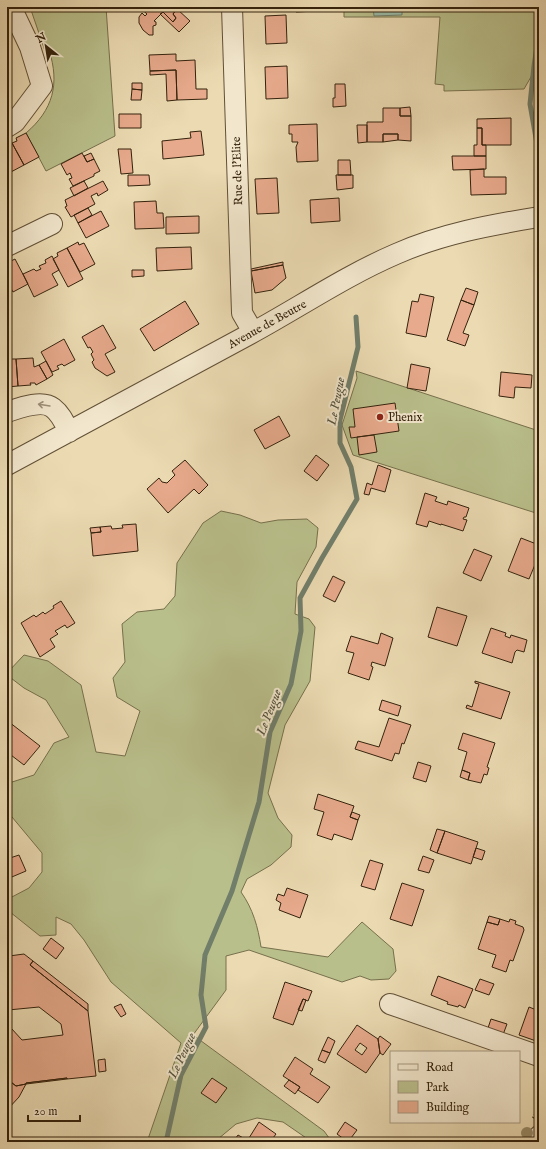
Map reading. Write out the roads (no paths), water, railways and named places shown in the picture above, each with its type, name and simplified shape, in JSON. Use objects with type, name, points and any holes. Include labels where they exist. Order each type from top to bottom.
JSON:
[{"type":"street","points":[[7,127],[15,122],[42,86],[30,47],[11,7]]},
{"type":"street","name":"Rue de l'Elite","points":[[232,7],[242,313],[253,332]]},
{"type":"street","name":"Avenue de Beutre","points":[[7,465],[253,332],[362,270],[395,254],[422,243],[466,230],[539,217]]},
{"type":"street","points":[[7,246],[52,224]]},
{"type":"street","points":[[7,412],[20,407],[39,404],[52,407],[60,415],[69,432]]},
{"type":"street","points":[[486,1051],[388,1009],[539,1056]]},
{"type":"street","points":[[520,1063],[539,1071]]},
{"type":"street","points":[[535,1142],[539,1136]]},
{"type":"waterway","name":"Le Peugue","points":[[539,34],[530,104],[539,155]]},
{"type":"waterway","name":"Le Peugue","points":[[166,1142],[181,1075],[206,1027],[201,995],[205,955],[232,891],[259,802],[270,732],[291,684],[301,631],[300,598],[357,499],[351,467],[340,443],[340,420],[358,347],[356,317]]},
{"type":"place","name":"Phenix","points":[[380,417]]}]
